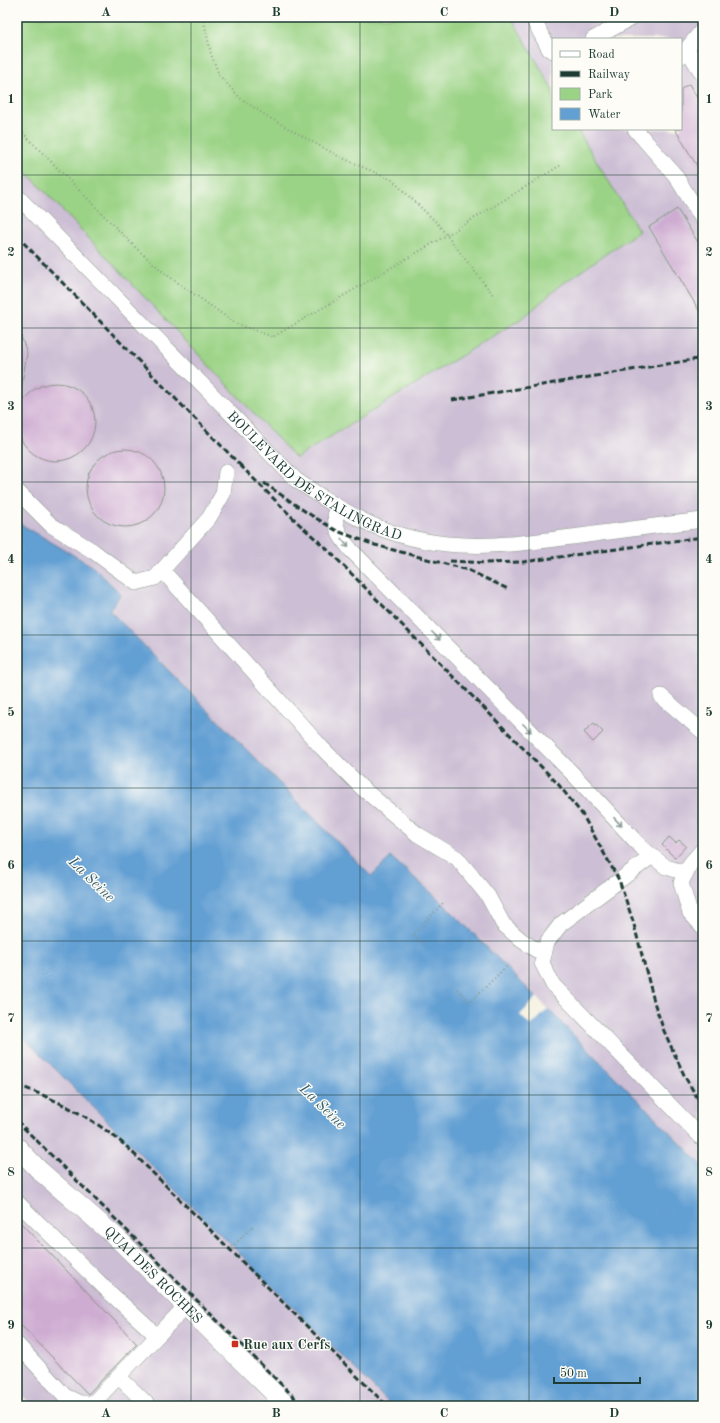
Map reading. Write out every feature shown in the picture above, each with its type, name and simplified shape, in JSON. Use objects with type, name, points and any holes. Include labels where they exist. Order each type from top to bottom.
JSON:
[{"type":"main road","name":"QUAI DES ROCHES","points":[[17,1147],[49,1180],[117,1238],[287,1406]]},
{"type":"street","points":[[532,17],[549,49],[552,50]]},
{"type":"street","points":[[595,38],[633,17]]},
{"type":"street","points":[[703,29],[684,52],[703,75]]},
{"type":"street","points":[[636,130],[675,175],[703,220]]},
{"type":"street","name":"BOULEVARD DE STALINGRAD","points":[[17,196],[296,480],[336,507],[359,519],[397,534],[445,544],[470,546],[515,544],[703,520]]},
{"type":"street","points":[[17,491],[51,525],[93,551],[136,583],[155,578],[209,518],[223,494],[226,472]]},
{"type":"street","points":[[336,507],[335,523],[337,531],[351,550],[572,773],[642,848],[666,867],[686,872]]},
{"type":"street","points":[[162,570],[322,748],[362,788],[417,834],[457,858],[488,896],[503,924],[521,940],[544,956]]},
{"type":"street","points":[[661,696],[703,732]]},
{"type":"street","points":[[703,849],[690,864],[681,883],[690,913],[703,927]]},
{"type":"street","points":[[652,856],[561,924],[546,942],[542,963],[553,985],[703,1139]]},
{"type":"street","points":[[17,1202],[109,1292],[157,1336]]},
{"type":"street","points":[[17,1344],[66,1396],[80,1403],[93,1403],[186,1306]]},
{"type":"street","points":[[119,1377],[149,1406]]},
{"type":"path","points":[[202,17],[211,54],[219,76],[240,98],[268,117],[338,156],[392,180],[437,223],[494,296]]},
{"type":"path","points":[[17,127],[137,249],[167,275],[235,323],[273,337],[447,235],[561,165]]},
{"type":"path","points":[[423,944],[413,935],[443,903]]},
{"type":"path","points":[[457,989],[470,1002],[506,967]]},
{"type":"path","points":[[232,1247],[254,1225]]},
{"type":"shaded area","points":[[17,17],[703,17],[703,1166],[443,903],[392,857],[371,876],[109,610],[121,594],[92,566],[17,522]]},
{"type":"shaded area","points":[[17,961],[451,1406],[33,1406],[17,1392]]},
{"type":"green space","points":[[17,17],[511,17],[552,88],[552,130],[578,130],[639,231],[561,285],[524,317],[296,458],[17,162]]},
{"type":"water","name":"La Seine","points":[[17,522],[92,566],[121,594],[109,610],[371,876],[391,857],[443,903],[703,1166],[703,1406],[392,1406],[17,1031]]},
{"type":"pier","points":[[537,997],[548,1009],[531,1026],[520,1015]]},
{"type":"building","points":[[689,84],[703,108],[703,176],[676,130],[682,130],[682,88]]},
{"type":"building","points":[[677,209],[703,250],[703,317],[649,227]]},
{"type":"building","points":[[17,325],[27,353],[21,389],[17,388]]},
{"type":"building","points":[[56,383],[71,386],[84,394],[92,407],[95,422],[92,437],[84,450],[71,458],[56,461],[41,458],[28,450],[20,437],[17,422],[20,407],[28,394],[41,386]]},
{"type":"building","points":[[125,449],[140,452],[147,456],[157,466],[161,473],[164,488],[161,503],[157,510],[147,520],[140,524],[125,527],[110,524],[103,520],[93,510],[89,503],[86,488],[89,473],[93,466],[103,456],[110,452]]},
{"type":"building","points":[[594,723],[603,732],[593,742],[584,732]]},
{"type":"building","points":[[669,837],[676,843],[679,840],[686,846],[675,858],[662,845]]},
{"type":"building","points":[[17,1219],[137,1344],[88,1394],[17,1321]]},
{"type":"railway","points":[[17,236],[243,468]]},
{"type":"railway","points":[[452,400],[703,358]]},
{"type":"railway","points":[[240,465],[297,522],[330,552],[484,708],[558,784],[582,814],[619,880],[633,921],[655,1005],[664,1031],[685,1077],[703,1107]]},
{"type":"railway","points":[[264,483],[337,531],[375,545],[468,570],[508,589]]},
{"type":"railway","points":[[450,561],[486,563],[523,562],[703,537]]},
{"type":"railway","points":[[17,1085],[47,1097],[88,1118],[126,1146],[387,1406]]},
{"type":"railway","points":[[17,1121],[303,1406]]},
{"type":"place","name":"Rue aux Cerfs","points":[[235,1344]]}]
